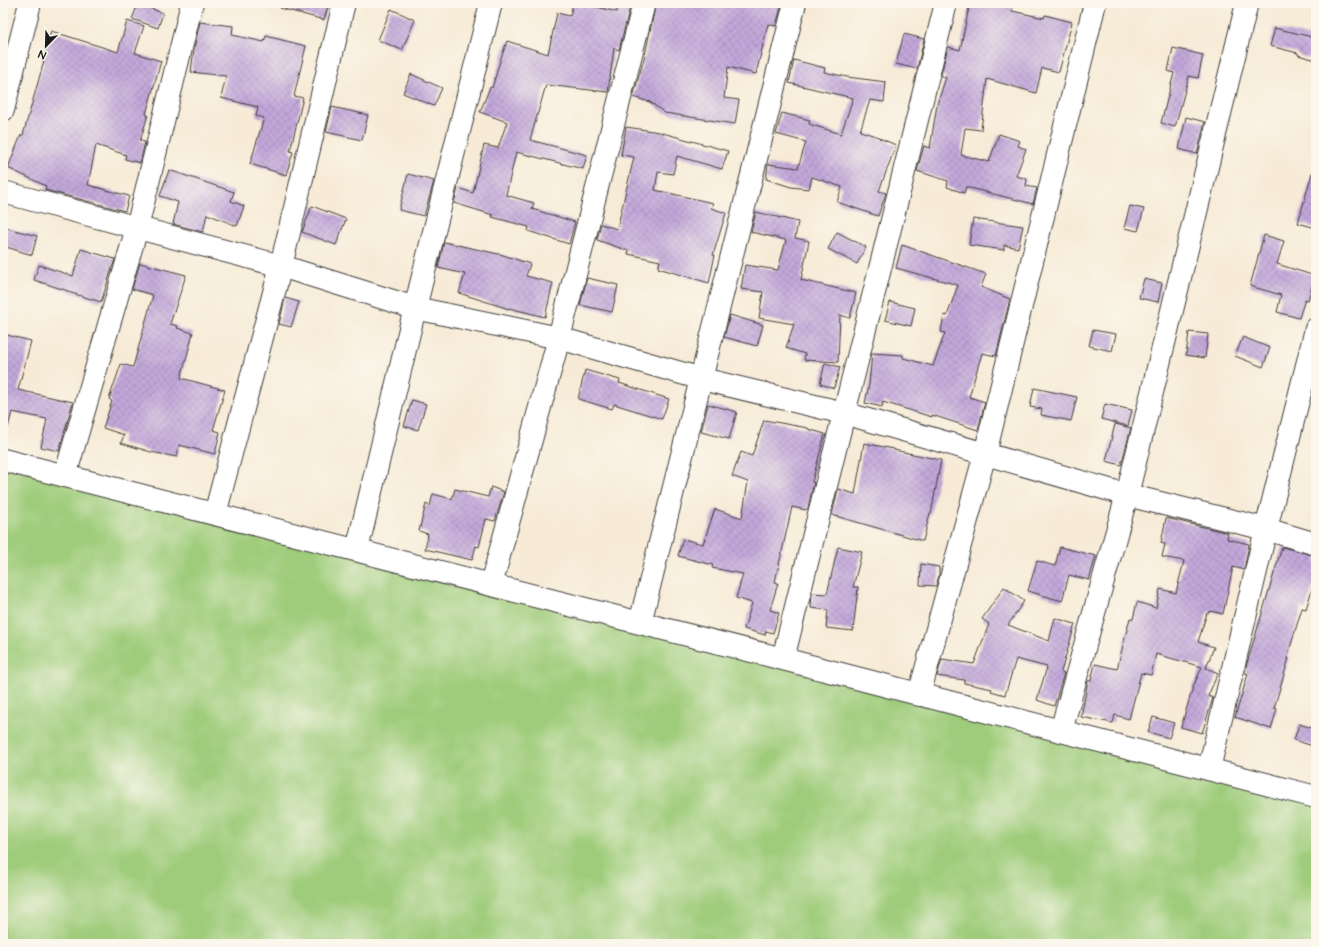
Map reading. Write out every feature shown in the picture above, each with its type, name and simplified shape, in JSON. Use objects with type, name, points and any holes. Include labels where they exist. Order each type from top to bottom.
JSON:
[{"type":"street","points":[[3,110],[30,3]]},
{"type":"street","points":[[65,476],[137,228],[192,3]]},
{"type":"street","points":[[215,514],[281,266],[344,3]]},
{"type":"street","points":[[357,550],[415,308],[491,3]]},
{"type":"street","points":[[491,585],[559,338],[644,3]]},
{"type":"street","points":[[640,623],[795,3]]},
{"type":"street","points":[[783,658],[946,3]]},
{"type":"street","points":[[919,695],[985,454],[1095,3]]},
{"type":"street","points":[[1061,731],[1127,495],[1247,3]]},
{"type":"street","points":[[3,192],[281,266],[415,308],[559,338],[702,379],[844,413],[1127,495],[1266,529],[1316,544]]},
{"type":"street","points":[[1209,769],[1266,529],[1316,329]]},
{"type":"street","points":[[3,460],[640,623],[783,658],[919,695],[1316,797]]},
{"type":"green space","points":[[3,461],[1316,804],[1316,944],[3,944]]},
{"type":"building","points":[[281,3],[329,3],[324,20],[280,8]]},
{"type":"building","points":[[573,3],[581,3],[617,12],[618,3],[631,3],[619,50],[614,48],[608,92],[546,85],[530,140],[587,155],[583,169],[516,152],[506,195],[534,203],[532,209],[575,222],[569,244],[528,231],[529,227],[492,217],[493,215],[454,203],[458,188],[473,193],[484,145],[498,148],[507,122],[480,112],[490,87],[492,88],[507,41],[548,54],[557,13],[570,16]]},
{"type":"building","points":[[656,3],[782,3],[776,26],[768,24],[756,74],[728,67],[724,98],[739,100],[735,124],[665,113],[650,102],[633,97],[645,55]]},
{"type":"building","points":[[970,3],[1013,3],[1012,11],[1044,18],[1045,15],[1072,22],[1059,72],[1042,68],[1036,93],[987,79],[981,130],[965,128],[961,155],[989,162],[999,134],[1020,141],[1018,146],[1026,149],[1016,176],[1027,179],[1026,186],[1037,188],[1033,204],[966,187],[964,193],[947,187],[948,181],[917,171],[924,146],[930,148],[937,105],[946,77],[942,76],[941,74],[948,47],[960,50]]},
{"type":"building","points":[[138,4],[163,13],[158,28],[132,19]]},
{"type":"building","points":[[391,9],[415,20],[402,50],[378,40]]},
{"type":"building","points":[[127,21],[144,26],[135,53],[161,61],[140,141],[145,142],[140,163],[125,159],[126,155],[96,145],[88,185],[129,196],[125,211],[45,190],[46,186],[8,168],[21,135],[23,135],[51,31],[118,52]]},
{"type":"building","points":[[200,22],[233,26],[232,35],[264,42],[266,36],[306,46],[294,96],[303,98],[290,151],[293,152],[286,175],[250,164],[264,118],[256,116],[258,107],[221,98],[226,76],[191,72]]},
{"type":"building","points":[[1275,28],[1316,38],[1316,60],[1298,55],[1298,53],[1270,46]]},
{"type":"building","points":[[904,34],[924,39],[917,69],[896,64]]},
{"type":"building","points":[[1173,48],[1203,55],[1198,78],[1189,76],[1175,127],[1161,123],[1174,73],[1168,71]]},
{"type":"building","points":[[794,60],[825,68],[824,72],[847,77],[886,82],[884,102],[870,100],[860,131],[879,137],[896,145],[879,191],[886,193],[878,216],[837,202],[842,187],[812,177],[809,189],[791,187],[766,179],[768,164],[798,168],[806,142],[776,134],[782,113],[810,120],[809,124],[841,134],[853,98],[789,83]]},
{"type":"building","points":[[411,74],[442,88],[434,106],[403,93]]},
{"type":"building","points":[[332,107],[368,115],[362,140],[326,132]]},
{"type":"building","points":[[1186,117],[1205,122],[1197,154],[1179,149]]},
{"type":"building","points":[[626,127],[659,132],[728,151],[722,169],[677,156],[673,174],[658,172],[655,190],[713,203],[711,208],[726,213],[713,255],[715,255],[709,283],[658,268],[660,261],[628,254],[629,251],[597,240],[601,224],[617,229],[634,157],[621,155]]},
{"type":"building","points":[[169,170],[234,192],[231,201],[244,206],[237,226],[207,214],[203,232],[173,224],[178,202],[160,196]]},
{"type":"building","points":[[1312,173],[1316,174],[1316,228],[1298,223]]},
{"type":"building","points":[[408,174],[434,181],[424,216],[399,210]]},
{"type":"building","points":[[312,206],[346,219],[336,245],[302,232]]},
{"type":"building","points":[[1130,206],[1144,209],[1138,231],[1124,228]]},
{"type":"building","points":[[756,212],[798,222],[795,238],[809,241],[801,280],[856,293],[850,318],[840,315],[838,362],[804,360],[805,354],[786,348],[794,324],[759,318],[763,292],[741,289],[745,265],[778,270],[786,240],[751,232]]},
{"type":"building","points":[[973,219],[1023,226],[1018,248],[1004,245],[1004,250],[969,245]]},
{"type":"building","points":[[3,227],[37,236],[32,255],[3,246]]},
{"type":"building","points":[[837,232],[866,247],[857,264],[828,249]]},
{"type":"building","points":[[1264,235],[1284,241],[1277,264],[1315,276],[1308,300],[1305,299],[1299,318],[1277,312],[1281,295],[1250,286]]},
{"type":"building","points":[[444,242],[503,255],[530,264],[526,276],[553,283],[545,317],[509,309],[459,293],[465,274],[438,268]]},
{"type":"building","points":[[902,245],[986,274],[981,287],[1010,299],[996,356],[982,353],[969,397],[985,402],[978,430],[932,415],[932,417],[883,402],[882,407],[865,403],[869,385],[872,353],[903,355],[903,358],[933,366],[945,333],[941,332],[944,315],[947,316],[958,285],[896,268]]},
{"type":"building","points":[[81,249],[115,259],[101,302],[34,280],[39,265],[73,276]]},
{"type":"building","points":[[140,263],[186,275],[170,324],[193,333],[181,378],[225,390],[213,430],[220,432],[215,454],[179,445],[177,457],[151,452],[121,443],[124,435],[103,428],[112,401],[109,399],[121,364],[133,367],[153,295],[132,289]]},
{"type":"building","points":[[587,278],[618,285],[612,312],[580,305]]},
{"type":"building","points":[[1144,279],[1162,283],[1158,302],[1139,298]]},
{"type":"building","points":[[285,298],[299,302],[291,327],[279,324]]},
{"type":"building","points":[[890,302],[915,308],[911,326],[885,320]]},
{"type":"building","points":[[730,315],[763,325],[757,346],[724,337]]},
{"type":"building","points":[[1093,330],[1116,334],[1112,351],[1089,346]]},
{"type":"building","points":[[1189,332],[1208,334],[1205,358],[1186,355]]},
{"type":"building","points":[[3,334],[31,341],[18,390],[73,402],[59,451],[41,447],[47,419],[12,412],[8,427],[3,427]]},
{"type":"building","points":[[1243,337],[1270,348],[1263,367],[1235,356]]},
{"type":"building","points":[[825,363],[840,367],[834,388],[820,384]]},
{"type":"building","points":[[585,370],[620,380],[619,383],[669,399],[662,419],[614,404],[612,409],[578,399]]},
{"type":"building","points":[[1034,388],[1077,397],[1071,421],[1041,415],[1042,409],[1030,407]]},
{"type":"building","points":[[412,400],[426,404],[418,430],[404,426]]},
{"type":"building","points":[[708,404],[737,412],[729,439],[701,432]]},
{"type":"building","points":[[1105,404],[1132,410],[1128,426],[1101,419]]},
{"type":"building","points":[[764,420],[808,428],[825,434],[812,482],[814,482],[808,508],[806,510],[792,507],[775,582],[778,583],[770,610],[779,613],[773,633],[766,631],[765,635],[744,629],[752,603],[736,598],[743,574],[712,568],[713,565],[678,556],[683,539],[703,544],[715,509],[742,518],[748,482],[732,476],[741,452],[752,456]]},
{"type":"building","points":[[1115,424],[1131,428],[1121,465],[1106,461]]},
{"type":"building","points":[[864,443],[941,460],[931,514],[930,513],[923,541],[832,515],[838,489],[855,494]]},
{"type":"building","points":[[491,487],[504,492],[495,521],[486,519],[479,547],[476,546],[472,560],[425,549],[428,534],[419,531],[426,504],[430,506],[433,494],[452,499],[455,489],[488,497]]},
{"type":"building","points":[[1166,518],[1228,533],[1227,539],[1249,544],[1244,570],[1233,567],[1223,614],[1210,611],[1207,613],[1198,642],[1214,647],[1206,668],[1218,673],[1208,696],[1213,698],[1202,733],[1181,727],[1193,687],[1202,667],[1156,654],[1151,675],[1141,673],[1129,719],[1115,715],[1113,723],[1081,717],[1088,681],[1091,681],[1095,664],[1117,669],[1130,618],[1133,619],[1137,602],[1156,608],[1160,589],[1176,593],[1184,561],[1162,557],[1165,544],[1161,543]]},
{"type":"building","points":[[838,547],[862,552],[853,587],[858,587],[853,631],[826,628],[828,610],[811,608],[812,593],[827,594]]},
{"type":"building","points":[[1060,547],[1096,556],[1089,580],[1069,575],[1062,601],[1028,591],[1037,561],[1055,566]]},
{"type":"building","points":[[1282,547],[1316,556],[1316,584],[1314,583],[1306,609],[1302,608],[1274,708],[1277,709],[1271,729],[1235,717],[1248,674],[1245,673],[1245,670]]},
{"type":"building","points":[[921,564],[939,567],[939,576],[936,586],[920,585]]},
{"type":"building","points":[[1004,587],[1024,601],[1008,625],[1049,641],[1055,618],[1075,624],[1061,672],[1064,673],[1054,706],[1037,700],[1047,667],[1016,659],[1005,695],[991,691],[992,689],[964,683],[964,680],[937,676],[942,659],[974,664],[989,624],[982,619]]},
{"type":"building","points":[[1153,717],[1174,723],[1169,738],[1148,732]]},
{"type":"building","points":[[1299,724],[1316,729],[1316,747],[1294,740]]}]
